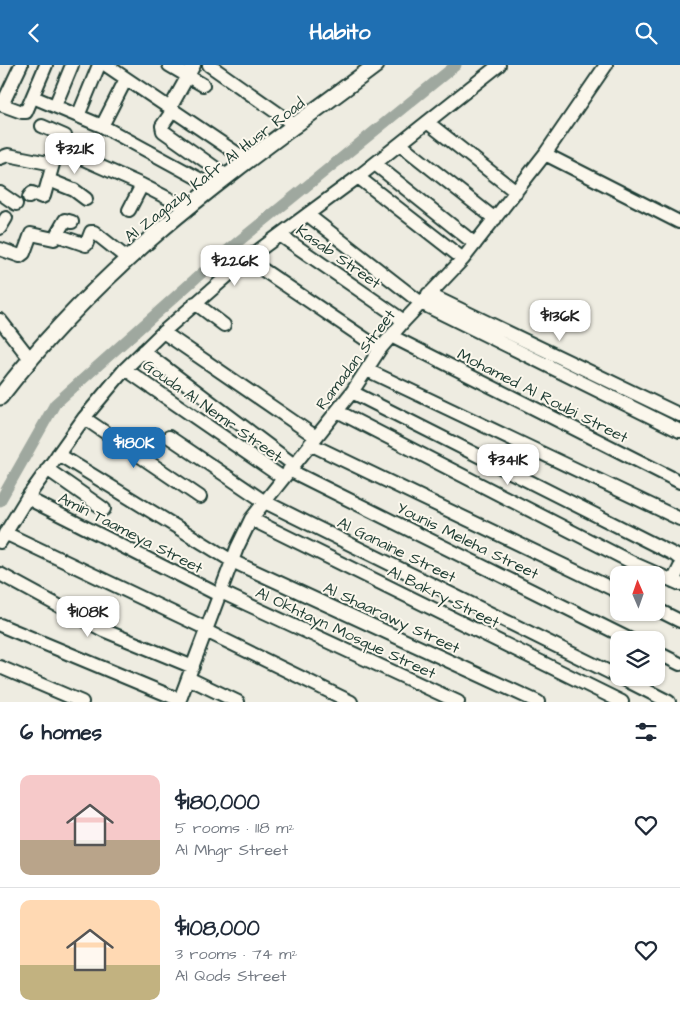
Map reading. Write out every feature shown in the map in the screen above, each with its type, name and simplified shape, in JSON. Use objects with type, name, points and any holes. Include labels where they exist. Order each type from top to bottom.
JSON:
[{"type":"main road","name":"Al Zagazig, Kafr Al Husr Road","points":[[0,397],[78,308],[128,259],[214,187],[376,65]]},
{"type":"street","points":[[21,65],[1,104],[22,113],[27,111],[46,65]]},
{"type":"street","points":[[55,106],[72,65]]},
{"type":"street","points":[[78,116],[99,65]]},
{"type":"street","points":[[106,65],[248,161]]},
{"type":"street","points":[[169,65],[191,68],[203,85]]},
{"type":"street","points":[[209,65],[296,126]]},
{"type":"street","points":[[351,702],[206,630],[2,537],[27,497],[84,418],[125,369],[143,351],[247,259],[375,164],[498,65]]},
{"type":"street","name":"Ramadan Street","points":[[179,701],[237,547],[251,519],[352,392],[380,349],[475,244],[546,154],[604,66]]},
{"type":"street","points":[[191,68],[163,125],[163,131],[228,177]]},
{"type":"street","points":[[102,126],[126,79]]},
{"type":"street","points":[[33,97],[102,126],[214,187]]},
{"type":"street","points":[[427,122],[516,192]]},
{"type":"street","points":[[42,126],[65,136],[62,147],[63,151],[142,185],[188,208]]},
{"type":"street","points":[[400,144],[495,219]]},
{"type":"street","points":[[546,154],[679,222]]},
{"type":"street","points":[[0,158],[8,155],[52,163],[54,167],[44,196],[32,193],[29,197]]},
{"type":"street","points":[[375,164],[475,244]]},
{"type":"street","points":[[358,177],[462,259]]},
{"type":"street","points":[[49,180],[74,190],[86,199]]},
{"type":"street","points":[[129,210],[142,185]]},
{"type":"street","points":[[0,193],[16,204]]},
{"type":"street","points":[[308,215],[424,299],[680,431]]},
{"type":"street","points":[[0,249],[18,256],[24,253],[31,234],[53,239],[64,220],[72,222]]},
{"type":"street","points":[[57,235],[86,245],[91,233],[94,232],[128,259]]},
{"type":"street","name":"Kasab Street","points":[[280,235],[404,321]]},
{"type":"street","points":[[247,259],[380,349]]},
{"type":"street","points":[[424,299],[680,415]]},
{"type":"street","points":[[196,303],[224,325]]},
{"type":"street","points":[[0,320],[31,360]]},
{"type":"street","points":[[163,332],[313,440],[610,588]]},
{"type":"street","name":"Mohamed Al Roubi Street","points":[[391,336],[680,483]]},
{"type":"street","points":[[143,351],[289,471]]},
{"type":"street","name":"Gouda Al Nemr Street","points":[[125,369],[289,471]]},
{"type":"street","points":[[367,370],[680,519]]},
{"type":"street","points":[[352,392],[680,559]]},
{"type":"street","points":[[337,411],[637,565],[676,583],[680,567]]},
{"type":"street","points":[[84,418],[200,497]]},
{"type":"street","name":"Al Ganaine Street","points":[[169,437],[265,502],[610,673]]},
{"type":"street","name":"Al Shaarawy Street","points":[[58,454],[232,561],[538,702]]},
{"type":"street","points":[[47,469],[104,509]]},
{"type":"street","name":"Younis Meleha Street","points":[[289,471],[613,631]]},
{"type":"street","name":"Amin Taameya Street","points":[[27,497],[220,594]]},
{"type":"street","name":"Al Bakry Street","points":[[251,519],[622,702]]},
{"type":"street","points":[[0,574],[190,673],[238,702]]},
{"type":"street","name":"Al Okhtayn Mosque Street","points":[[220,594],[458,702]]},
{"type":"street","points":[[665,614],[680,621]]},
{"type":"street","points":[[0,625],[179,701]]},
{"type":"street","points":[[665,656],[680,664]]},
{"type":"street","points":[[0,667],[82,702]]},
{"type":"street","name":"Al Ganaine Street","points":[[637,686],[669,702]]},
{"type":"waterway","points":[[0,501],[55,404],[223,254],[456,65]]}]
